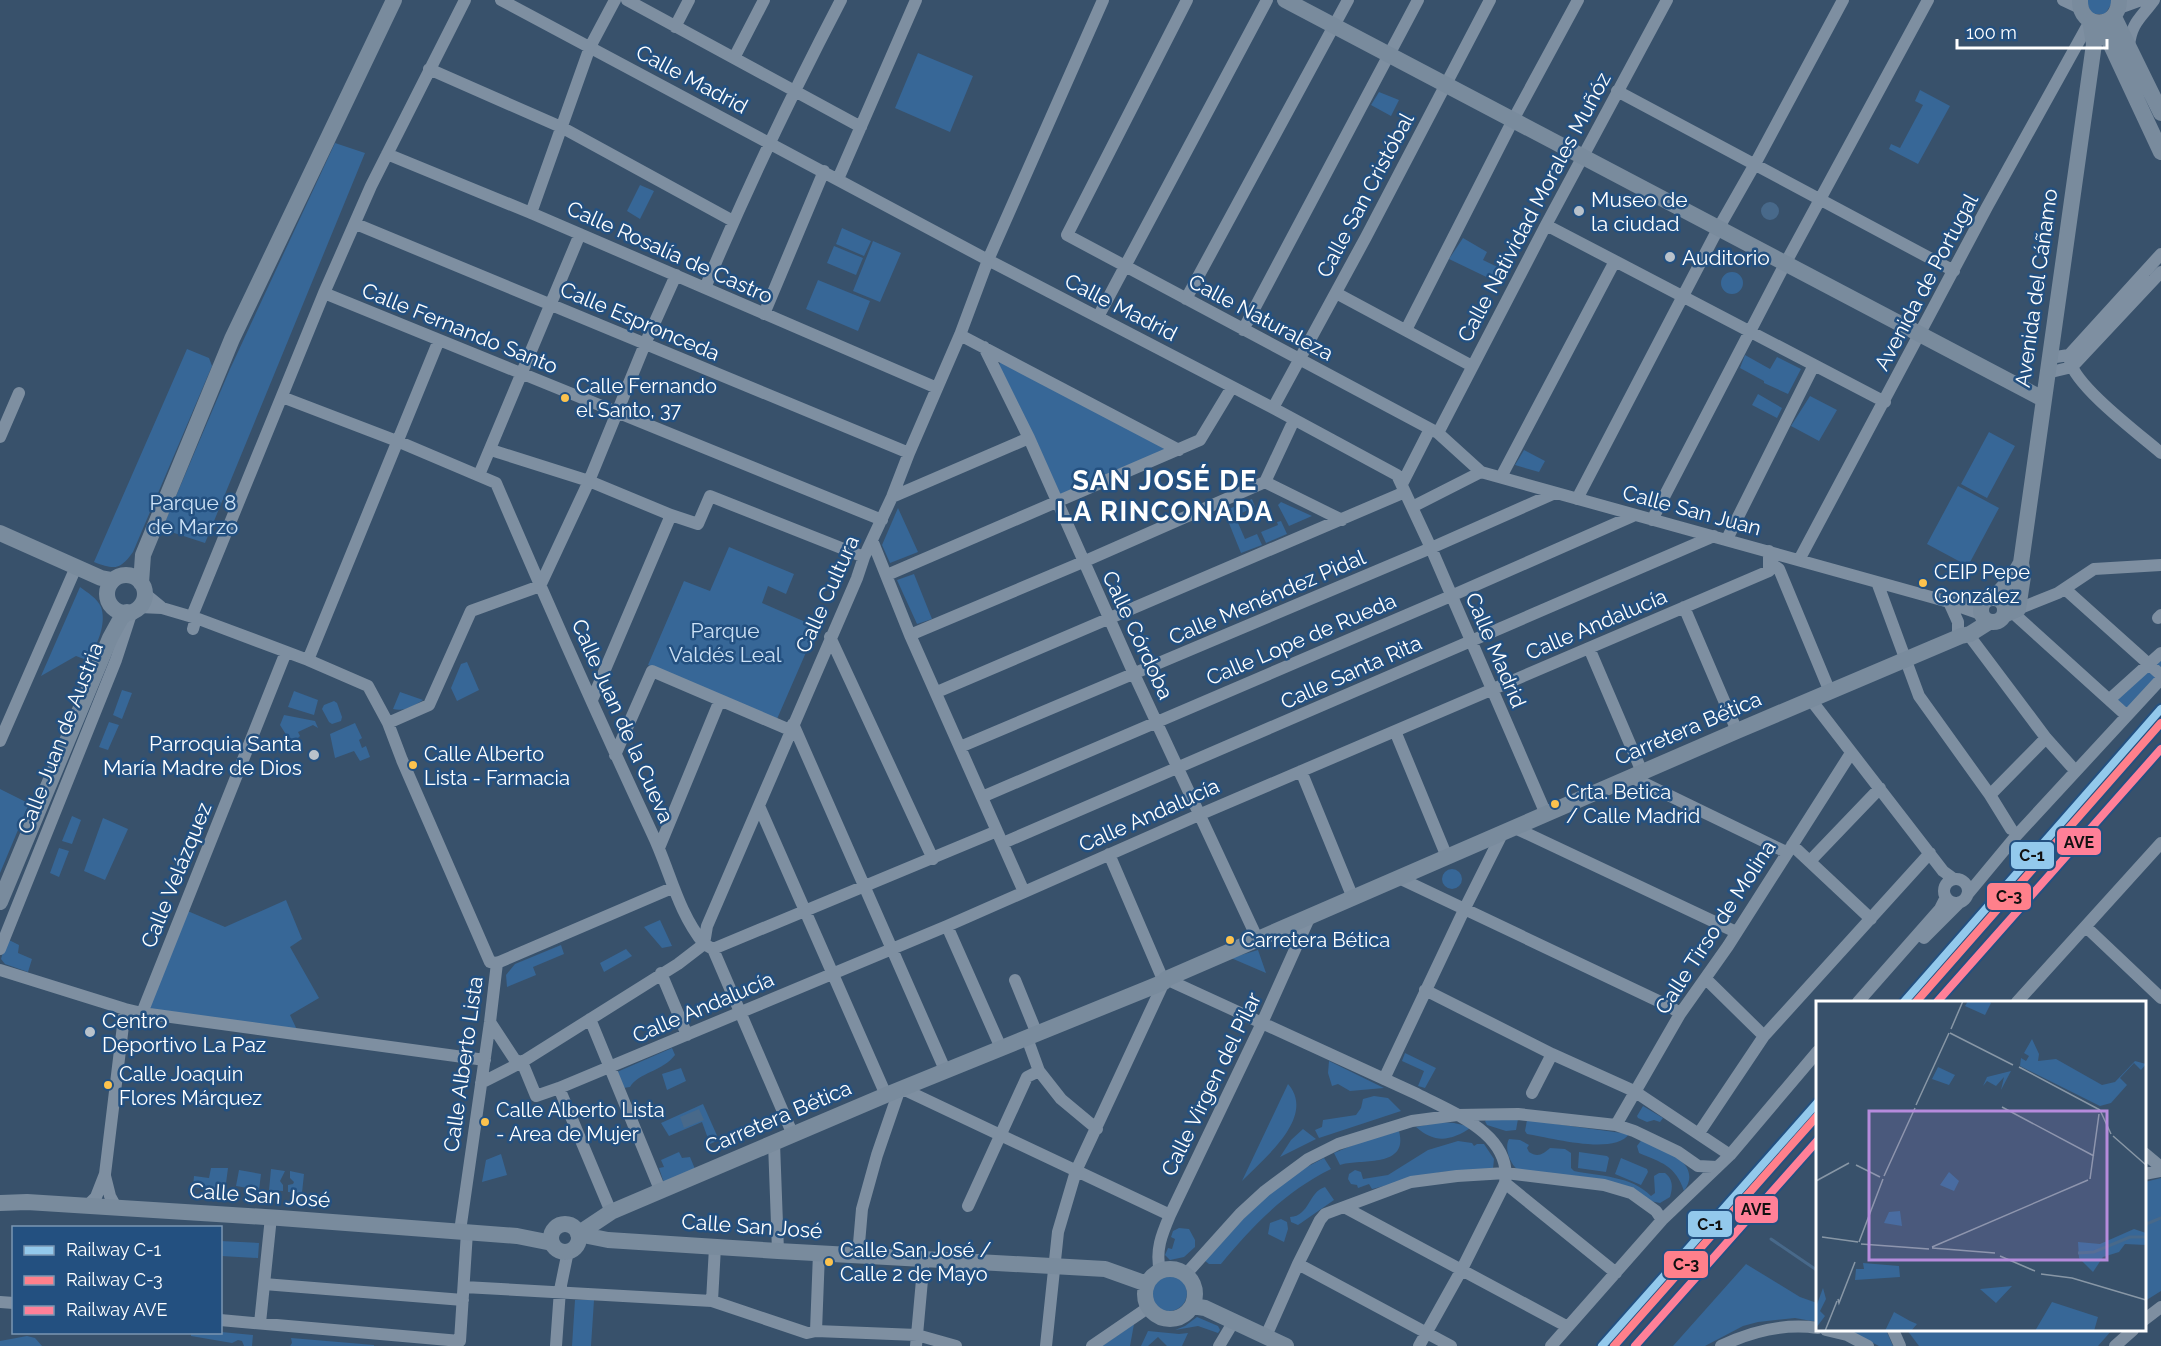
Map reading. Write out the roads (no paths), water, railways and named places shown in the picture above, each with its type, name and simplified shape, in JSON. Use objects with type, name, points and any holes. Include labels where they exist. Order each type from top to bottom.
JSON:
[{"type":"main road","points":[[113,588],[143,555],[232,339],[394,0]]},
{"type":"main road","points":[[1285,0],[2043,399]]},
{"type":"main road","points":[[2087,15],[2102,23],[2117,8],[2129,48],[2161,112]]},
{"type":"main road","points":[[2087,15],[2105,32],[2161,152]]},
{"type":"main road","name":"Avenida del Cáñamo","points":[[1996,611],[2023,576],[2021,563],[2094,44],[2087,15]]},
{"type":"main road","points":[[0,533],[101,578],[113,588],[115,609],[137,601]]},
{"type":"main road","points":[[0,541],[97,585],[113,588],[134,577],[137,601]]},
{"type":"main road","points":[[137,601],[143,555]]},
{"type":"main road","name":"Avenida del Cáñamo","points":[[1996,611],[2021,563]]},
{"type":"main road","name":"Calle Juan de Austria","points":[[110,638],[113,588]]},
{"type":"main road","name":"Calle Juan de Austria","points":[[110,638],[117,624],[137,601]]},
{"type":"main road","name":"Carretera Bética","points":[[567,1240],[609,1214],[1165,981],[1257,938],[1962,636],[1996,611]]},
{"type":"main road","points":[[0,903],[110,638]]},
{"type":"main road","name":"Calle San José","points":[[0,1203],[271,1217],[567,1240],[591,1244],[639,1242]]},
{"type":"main road","points":[[608,1239],[602,1234],[602,1227],[609,1214]]},
{"type":"main road","name":"Calle San José","points":[[567,1240],[608,1239],[1105,1269],[1147,1284]]},
{"type":"main road","points":[[1174,1269],[1186,1274],[1196,1293],[1192,1306],[1179,1317],[1162,1318],[1149,1307],[1146,1300],[1147,1284],[1160,1271],[1174,1269]]},
{"type":"main road","points":[[1192,1306],[1206,1308],[1286,1346]]},
{"type":"street","points":[[194,621],[324,293],[387,154],[465,0]]},
{"type":"street","name":"Calle Madrid","points":[[501,0],[1397,475],[1546,814]]},
{"type":"street","points":[[531,213],[590,47],[615,0]]},
{"type":"street","points":[[627,0],[861,127]]},
{"type":"street","points":[[675,27],[689,0]]},
{"type":"street","points":[[734,58],[764,0]]},
{"type":"street","points":[[705,288],[733,221],[841,0]]},
{"type":"street","points":[[838,179],[916,0]]},
{"type":"street","name":"Calle Cultura","points":[[708,946],[707,926],[864,557],[892,497],[960,335],[988,260],[1103,0]]},
{"type":"street","name":"Calle Naturaleza","points":[[1187,0],[1067,235],[1434,431]]},
{"type":"street","points":[[1098,317],[1267,0]]},
{"type":"street","points":[[1186,299],[1348,0]]},
{"type":"street","points":[[1243,330],[1418,0]]},
{"type":"street","name":"Calle San Cristóbal","points":[[1273,408],[1490,0]]},
{"type":"street","points":[[1406,330],[1513,120],[1578,0]]},
{"type":"street","name":"Calle Natividad Morales Muñóz","points":[[1403,488],[1472,366],[1667,0]]},
{"type":"street","points":[[1577,499],[1718,229],[1755,165],[1842,0]]},
{"type":"street","points":[[1652,520],[1785,264],[1928,0]]},
{"type":"street","points":[[2063,0],[2087,15]]},
{"type":"street","points":[[2117,8],[2141,0]]},
{"type":"street","points":[[2129,48],[2130,34],[2135,23],[2154,0]]},
{"type":"street","name":"Avenida de Portugal","points":[[1800,560],[2087,15]]},
{"type":"street","points":[[429,69],[561,127],[733,221]]},
{"type":"street","points":[[1617,91],[1954,271]]},
{"type":"street","name":"Calle Rosalía de Castro","points":[[387,154],[531,213],[937,388]]},
{"type":"street","points":[[764,314],[824,171]]},
{"type":"street","name":"Calle Espronceda","points":[[356,224],[909,453]]},
{"type":"street","points":[[1546,225],[1885,402]]},
{"type":"street","points":[[479,475],[580,234]]},
{"type":"street","points":[[2070,361],[2161,254]]},
{"type":"street","points":[[1501,477],[1615,261]]},
{"type":"street","points":[[2048,365],[2070,361],[2161,272]]},
{"type":"street","points":[[388,723],[429,705],[471,611],[540,586],[588,481],[676,275]]},
{"type":"street","name":"Calle Fernando Santo","points":[[324,293],[882,520]]},
{"type":"street","points":[[1336,293],[1472,366]]},
{"type":"street","points":[[960,335],[1179,450]]},
{"type":"street","points":[[308,660],[439,340]]},
{"type":"street","name":"Calle Córdoba","points":[[984,347],[1029,438],[1134,674],[1257,938]]},
{"type":"street","points":[[2070,361],[2083,383],[2161,453]]},
{"type":"street","points":[[1721,538],[1814,365]]},
{"type":"street","points":[[887,575],[1200,440],[1232,387]]},
{"type":"street","points":[[0,437],[19,393]]},
{"type":"street","name":"Calle Juan de la Cueva","points":[[282,397],[496,483],[615,755],[659,848],[672,888],[692,929],[708,946],[741,1011],[793,1135]]},
{"type":"street","points":[[910,635],[1265,482],[1294,420]]},
{"type":"street","name":"Calle San Juan","points":[[1434,431],[1482,472],[1721,538],[1769,557],[1800,560],[1949,602],[1970,604],[1996,611]]},
{"type":"street","points":[[892,497],[1029,438]]},
{"type":"street","points":[[491,450],[588,481],[698,524],[710,496],[864,557]]},
{"type":"street","points":[[1412,507],[1482,472]]},
{"type":"street","points":[[1265,482],[1342,520]]},
{"type":"street","points":[[937,693],[1342,520],[1403,488]]},
{"type":"street","name":"Calle Menéndez Pidal","points":[[960,747],[1555,494]]},
{"type":"street","points":[[592,700],[671,515]]},
{"type":"street","name":"Calle Lope de Rueda","points":[[982,797],[1635,515]]},
{"type":"street","name":"Calle Santa Rita","points":[[1003,843],[1470,641],[1721,538]]},
{"type":"street","points":[[872,540],[910,635],[1024,891]]},
{"type":"street","points":[[1769,557],[1779,569],[1830,692]]},
{"type":"street","name":"Calle Andalucía","points":[[522,1062],[536,1096],[609,1068],[947,926],[1201,814],[1769,571],[1769,557]]},
{"type":"street","points":[[1996,611],[2065,589],[2094,569],[2161,565]]},
{"type":"street","points":[[0,741],[3,724],[74,574]]},
{"type":"street","points":[[1877,582],[1904,661],[1919,696],[1990,795],[2011,829]]},
{"type":"street","points":[[1862,999],[1963,899],[2161,677],[2065,589]]},
{"type":"street","name":"Calle Alberto Lista","points":[[137,601],[308,660],[368,686],[388,723],[490,962],[497,963],[463,1232],[464,1287],[460,1341],[260,1323]]},
{"type":"street","name":"Calle Juan de Austria","points":[[0,949],[112,671],[137,601]]},
{"type":"street","points":[[1949,602],[1962,636],[2071,766]]},
{"type":"street","points":[[1684,607],[1737,731]]},
{"type":"street","points":[[1996,611],[2110,699],[2127,716]]},
{"type":"street","points":[[830,637],[933,859]]},
{"type":"street","points":[[1589,648],[1636,775],[1810,861],[1870,919]]},
{"type":"street","name":"Calle Velázquez","points":[[142,1013],[286,652]]},
{"type":"street","points":[[2110,699],[2161,654]]},
{"type":"street","points":[[615,755],[652,671],[792,727],[946,1072]]},
{"type":"street","points":[[659,848],[720,700]]},
{"type":"street","points":[[1811,700],[1930,853],[1952,879],[1967,888],[1963,899]]},
{"type":"street","points":[[1395,731],[1447,856]]},
{"type":"street","points":[[1990,795],[2046,738]]},
{"type":"street","name":"Calle Tirso de Molina","points":[[1616,1125],[1680,1014],[1706,979],[1851,753]]},
{"type":"street","points":[[1301,771],[1353,898]]},
{"type":"street","points":[[1810,861],[1880,788]]},
{"type":"street","points":[[759,806],[832,974],[896,1092],[999,1134],[1170,1215]]},
{"type":"street","points":[[481,1083],[522,1062],[661,973],[708,946],[933,859],[997,831]]},
{"type":"street","points":[[1384,1079],[1489,859],[1508,831],[1736,932]]},
{"type":"street","points":[[2018,1001],[2161,843]]},
{"type":"street","points":[[1477,845],[1489,859]]},
{"type":"street","points":[[1699,1133],[1764,1036],[1930,853]]},
{"type":"street","points":[[1109,854],[1165,981],[1426,1099],[1457,1114],[1490,1137]]},
{"type":"street","points":[[1399,878],[1671,1007],[1680,1014]]},
{"type":"street","points":[[1952,879],[1980,878]]},
{"type":"street","points":[[1952,879],[1944,891],[1946,897],[1952,902],[1963,899]]},
{"type":"street","points":[[497,963],[672,888]]},
{"type":"street","points":[[1862,999],[1940,909],[1946,897]]},
{"type":"street","name":"Calle Virgen del Pilar","points":[[1160,1271],[1157,1258],[1160,1239],[1170,1215],[1311,916]]},
{"type":"street","points":[[947,926],[1001,1048]]},
{"type":"street","points":[[2086,927],[2161,998]]},
{"type":"street","points":[[661,973],[687,1035]]},
{"type":"street","points":[[5,974],[59,993],[142,1013],[485,1060]]},
{"type":"street","points":[[1706,979],[1764,1036]]},
{"type":"street","points":[[1015,980],[1032,1036],[1039,1071],[1061,1099],[1097,1129]]},
{"type":"street","points":[[1046,1346],[1058,1232],[1076,1171],[1165,981]]},
{"type":"street","points":[[1425,990],[1552,1054],[1634,1091],[1730,1155]]},
{"type":"street","points":[[86,1207],[96,1197],[105,1174],[125,1009]]},
{"type":"street","points":[[590,1019],[661,1192]]},
{"type":"street","points":[[490,1022],[515,1060],[522,1062]]},
{"type":"street","points":[[1551,1346],[1616,1274],[1659,1215],[1683,1200],[1730,1155],[1816,1053]]},
{"type":"street","points":[[1532,1093],[1552,1054]]},
{"type":"street","points":[[968,1206],[1027,1077],[1039,1071]]},
{"type":"street","points":[[559,1088],[609,1214]]},
{"type":"street","points":[[858,1255],[862,1209],[896,1092]]},
{"type":"street","points":[[1424,1120],[1429,1111],[1426,1099]]},
{"type":"street","points":[[1186,1274],[1240,1214],[1265,1191],[1308,1159],[1338,1144],[1412,1121],[1457,1114],[1518,1114],[1616,1125],[1678,1152],[1698,1166],[1717,1167]]},
{"type":"street","points":[[1419,1346],[1462,1269],[1506,1178],[1502,1158],[1484,1126],[1481,1114]]},
{"type":"street","points":[[774,1143],[778,1251]]},
{"type":"street","points":[[2146,1154],[2161,1169],[2146,1174]]},
{"type":"street","points":[[1688,1160],[1695,1171],[1699,1185]]},
{"type":"street","points":[[105,1174],[110,1196],[117,1209]]},
{"type":"street","points":[[1266,1336],[1298,1264],[1325,1214],[1411,1182],[1457,1176],[1604,1185],[1631,1193],[1659,1215]]},
{"type":"street","points":[[1506,1178],[1616,1274]]},
{"type":"street","points":[[1344,1207],[1568,1327]]},
{"type":"street","points":[[222,1320],[260,1323],[271,1217]]},
{"type":"street","points":[[555,1346],[567,1240]]},
{"type":"street","points":[[712,1301],[715,1247]]},
{"type":"street","points":[[816,1331],[819,1253]]},
{"type":"street","points":[[917,1341],[924,1258]]},
{"type":"street","points":[[1298,1264],[1451,1346]]},
{"type":"street","points":[[264,1284],[463,1300]]},
{"type":"street","points":[[464,1287],[712,1301],[807,1333],[816,1331],[956,1346]]},
{"type":"street","points":[[1092,1346],[1149,1307]]},
{"type":"street","points":[[2146,1319],[2161,1307]]},
{"type":"street","points":[[1219,1346],[1234,1321]]},
{"type":"street","points":[[1721,1346],[1759,1331],[1796,1326],[1816,1328]]},
{"type":"street","points":[[1833,1331],[1847,1335],[1868,1346]]},
{"type":"street","points":[[1894,1331],[1900,1346]]},
{"type":"street","points":[[2115,1346],[2131,1331]]},
{"type":"waterway","points":[[2146,1224],[2161,1218]]},
{"type":"waterway","points":[[1771,1239],[1816,1270]]},
{"type":"rail line","name":"C-1","points":[[1905,1001],[2161,709]]},
{"type":"rail line","name":"C-3","points":[[1917,1001],[2161,723]]},
{"type":"rail line","name":"AVE","points":[[1938,1001],[2161,749]]},
{"type":"rail line","name":"C-1","points":[[1602,1346],[1816,1104]]},
{"type":"rail line","name":"C-3","points":[[1614,1346],[1816,1117]]},
{"type":"rail line","name":"AVE","points":[[1635,1346],[1816,1142]]},
{"type":"place","name":"Museo de la ciudad","points":[[1579,211]]},
{"type":"place","name":"Auditorio","points":[[1670,257]]},
{"type":"place","name":"Calle Fernando el Santo, 37","points":[[565,398]]},
{"type":"place","name":"CEIP Pepe González","points":[[1923,583]]},
{"type":"place","name":"Parroquia Santa María Madre de Dios","points":[[314,755]]},
{"type":"place","name":"Calle Alberto Lista - Farmacia","points":[[413,765]]},
{"type":"place","name":"Crta. Betica / Calle Madrid","points":[[1555,804]]},
{"type":"place","name":"Carretera Bética","points":[[1230,940]]},
{"type":"place","name":"Centro Deportivo La Paz","points":[[90,1032]]},
{"type":"place","name":"Calle Joaquin Flores Márquez","points":[[108,1085]]},
{"type":"place","name":"Calle Alberto Lista - Area de Mujer","points":[[485,1122]]},
{"type":"place","name":"Calle San José / Calle 2 de Mayo","points":[[829,1262]]},
{"type":"district","name":"SAN JOSÉ DE LA RINCONADA","points":[[1165,496]]},
{"type":"park label","name":"Parque 8 de Marzo","points":[[193,514]]},
{"type":"park label","name":"Parque Valdés Leal","points":[[725,642]]}]
